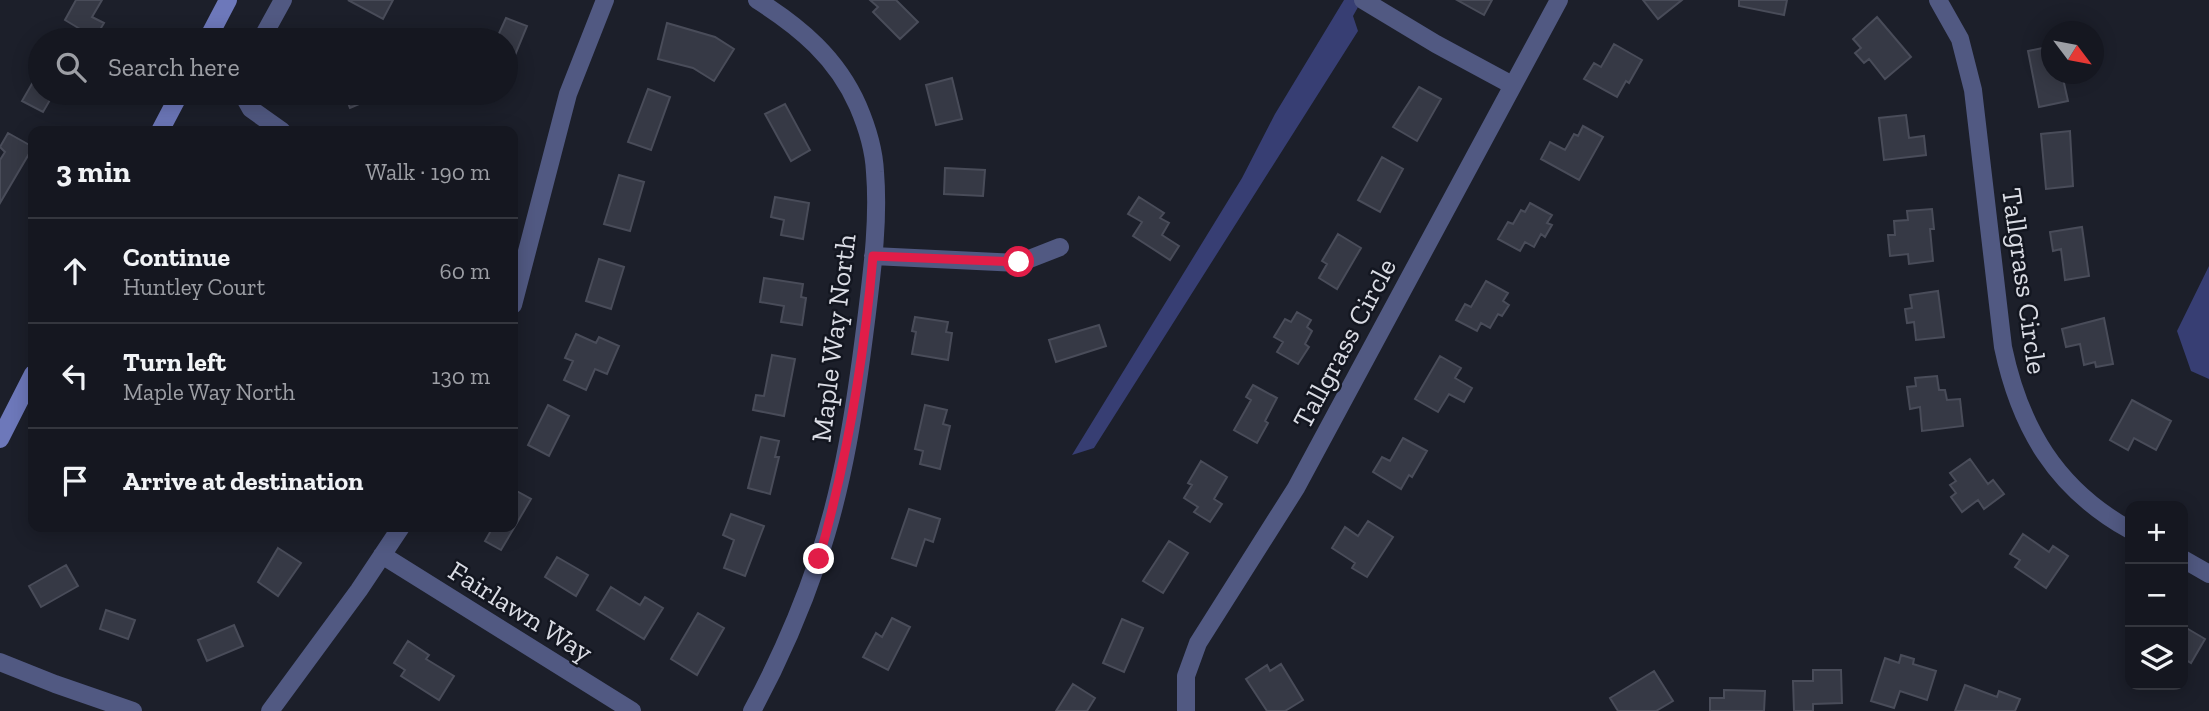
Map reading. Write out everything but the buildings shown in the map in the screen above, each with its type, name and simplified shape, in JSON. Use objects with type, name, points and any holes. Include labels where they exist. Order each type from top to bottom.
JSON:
[{"type":"main road","points":[[213,28],[228,0]]},
{"type":"main road","points":[[163,126],[174,105]]},
{"type":"main road","points":[[0,439],[28,384]]},
{"type":"street","points":[[268,28],[283,0]]},
{"type":"street","points":[[518,268],[568,94],[605,0]]},
{"type":"street","name":"Maple Way North","points":[[752,711],[800,611],[819,559],[836,498],[861,360],[873,256],[875,172],[872,149],[859,107],[841,75],[816,43],[792,22],[757,0]]},
{"type":"street","points":[[1363,0],[1512,85]]},
{"type":"street","name":"Tallgrass Circle","points":[[1186,711],[1186,676],[1198,643],[1296,488],[1559,0]]},
{"type":"street","name":"Tallgrass Circle","points":[[1938,0],[1960,39],[1973,90],[2003,347],[2010,380],[2022,415],[2040,447],[2062,476],[2088,501],[2125,527]]},
{"type":"street","points":[[249,105],[275,126]]},
{"type":"street","points":[[873,256],[1019,262],[1060,247]]},
{"type":"street","points":[[270,711],[398,532]]},
{"type":"street","name":"Fairlawn Way","points":[[382,555],[632,711]]},
{"type":"street","points":[[2188,562],[2209,574]]},
{"type":"street","points":[[0,662],[133,711]]},
{"type":"shaded area","points":[[1344,0],[1362,0],[1353,16],[1358,31],[1094,448],[1072,455],[1242,178],[1275,114]]},
{"type":"shaded area","points":[[2209,266],[2209,379],[2191,371],[2177,331]]},
{"type":"route","points":[[819,559],[847,444],[861,360],[873,256],[1019,262]]}]
